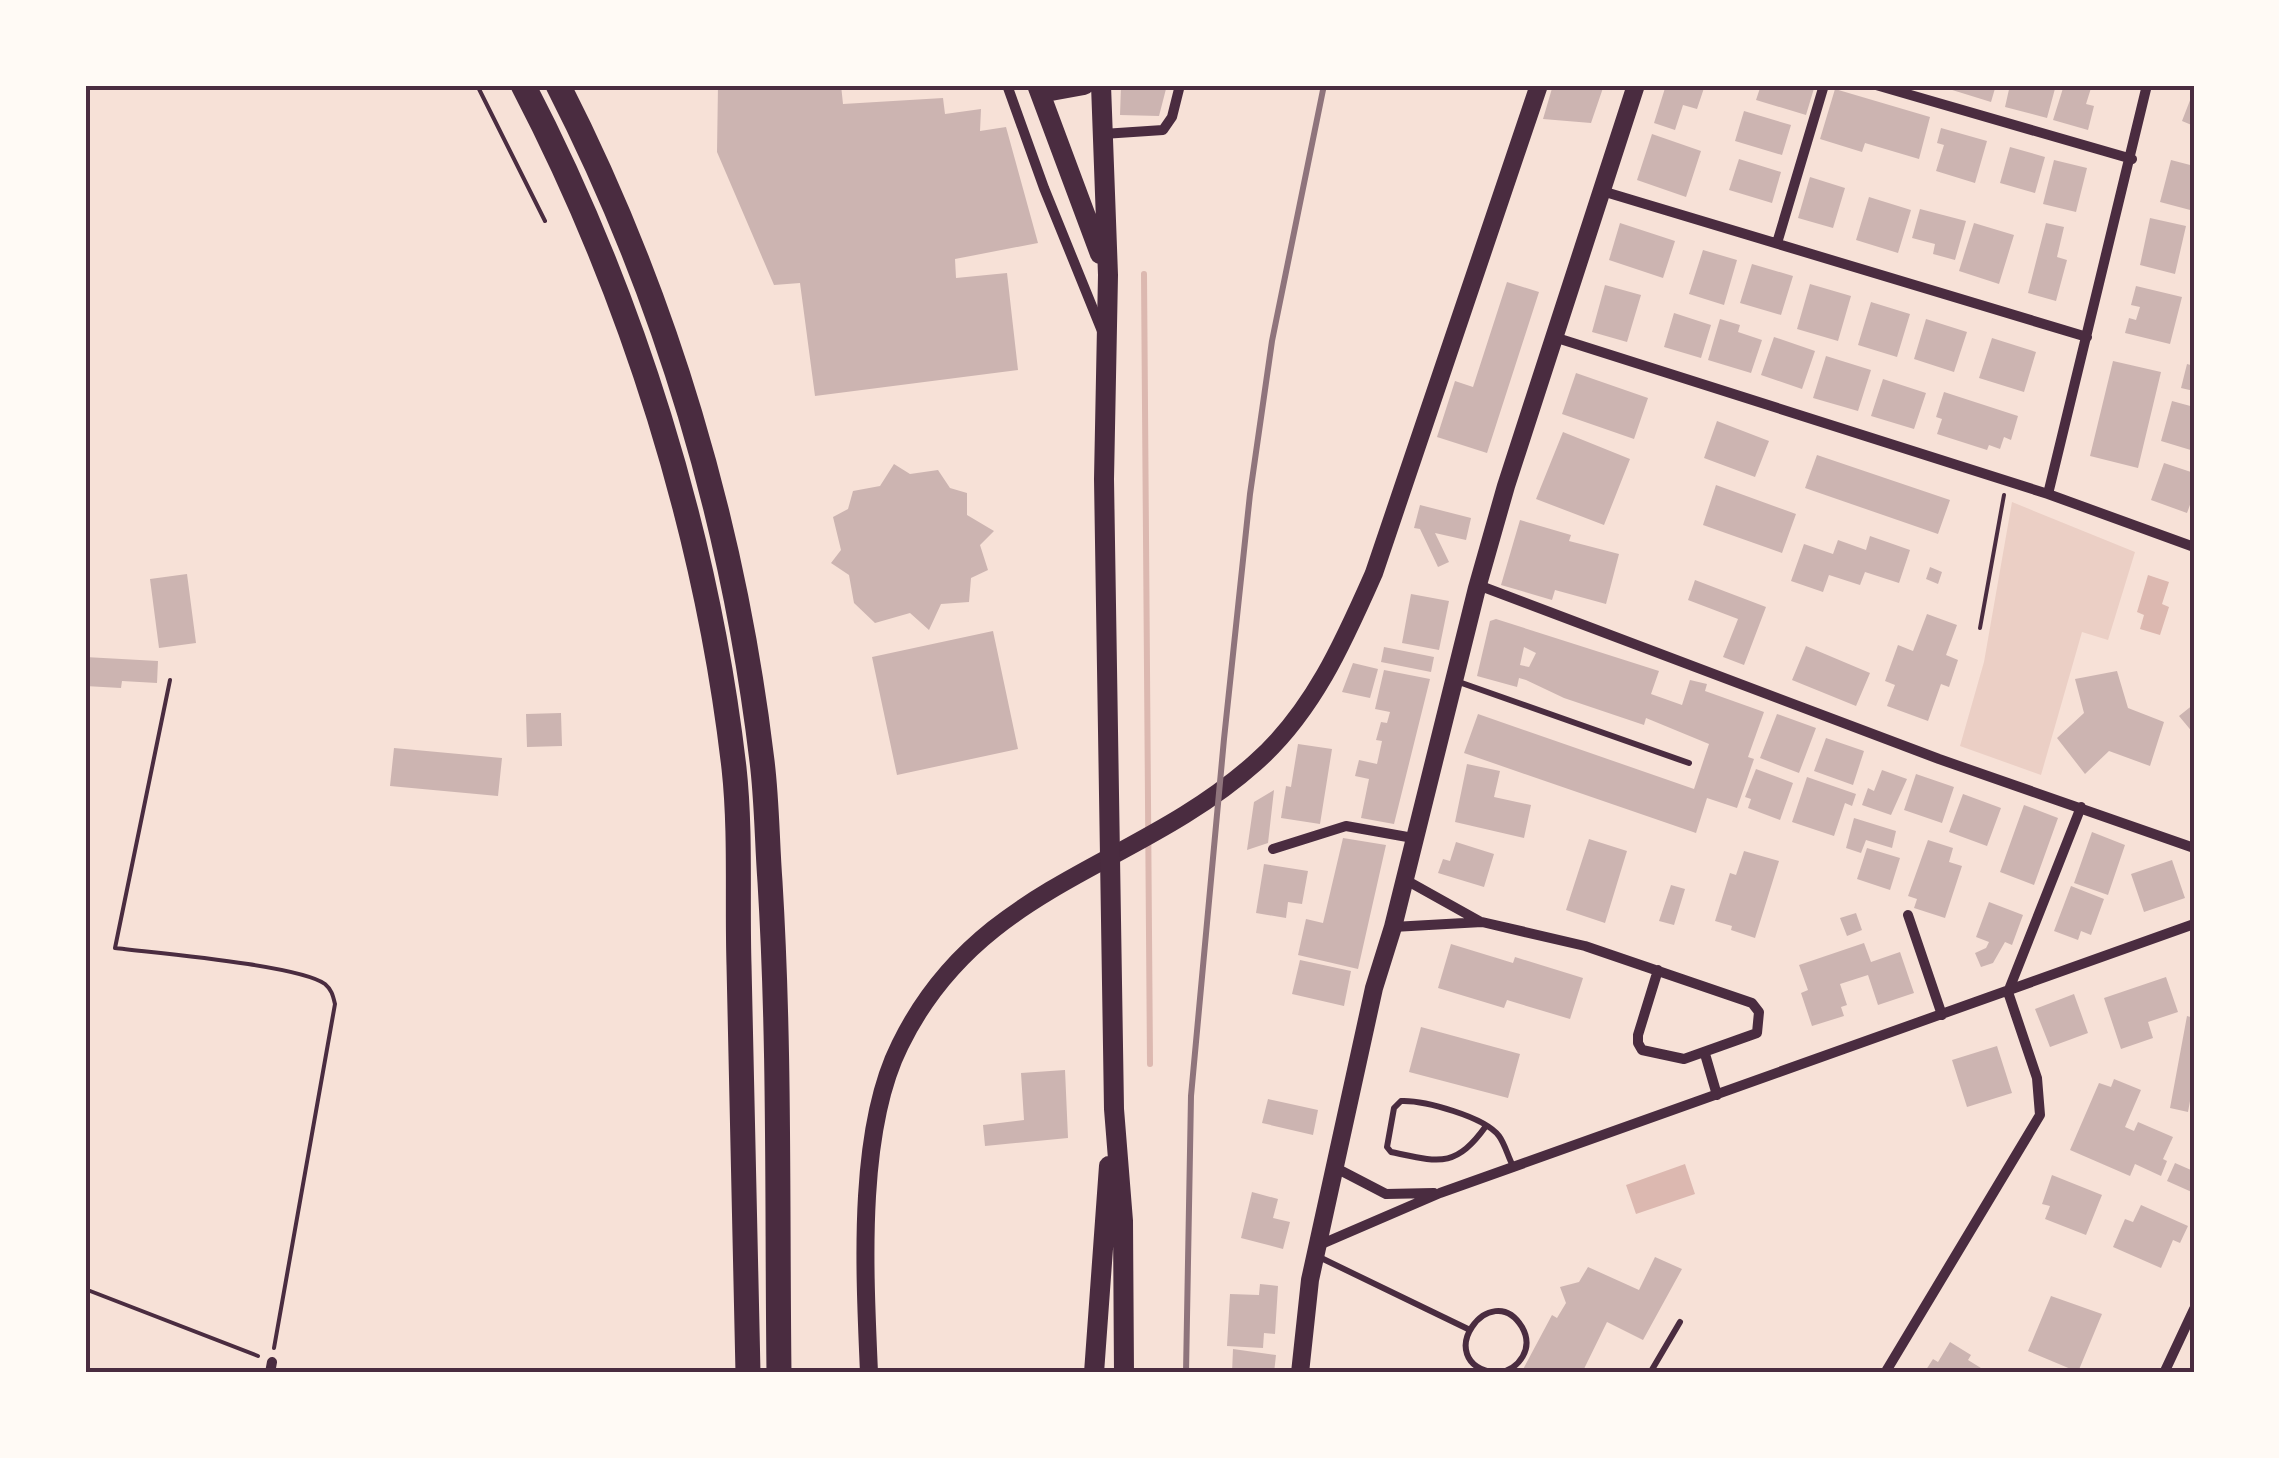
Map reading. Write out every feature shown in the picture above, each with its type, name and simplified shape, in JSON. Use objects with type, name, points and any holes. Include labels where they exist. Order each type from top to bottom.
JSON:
[{"type":"highway","points":[[524,85],[567,168],[626,320],[679,487],[712,624],[734,771],[748,1373]]},
{"type":"highway","points":[[558,85],[595,158],[654,304],[709,474],[743,624],[763,765],[775,963],[779,1373]]},
{"type":"main road","points":[[1084,85],[1039,89],[1108,275]]},
{"type":"main road","points":[[1101,85],[1108,275],[1104,479],[1114,1110],[1122,1220],[1124,1373]]},
{"type":"main road","points":[[861,1373],[872,1138],[899,1046],[952,965],[987,932],[1032,900],[1211,798],[1256,762],[1293,723],[1318,686],[1345,638],[1374,572],[1540,85]]},
{"type":"main road","points":[[1300,1373],[1316,1250],[1374,988],[1393,927],[1478,585],[1636,85]]},
{"type":"main road","points":[[1094,1373],[1114,1110]]},
{"type":"main road","points":[[866,1316],[869,1373]]},
{"type":"street","points":[[1007,85],[1107,342]]},
{"type":"street","points":[[1101,134],[1163,130],[1172,117],[1180,85]]},
{"type":"street","points":[[1777,244],[1824,85]]},
{"type":"street","points":[[1876,85],[2132,159]]},
{"type":"street","points":[[2048,494],[2148,85]]},
{"type":"street","points":[[1602,190],[2087,337]]},
{"type":"street","points":[[1554,337],[2048,494],[2194,548]]},
{"type":"street","points":[[1478,585],[1921,752],[2194,848]]},
{"type":"street","points":[[1886,1373],[2040,1115],[2038,1078],[2008,992],[2081,808]]},
{"type":"street","points":[[1273,850],[1346,826],[1413,838]]},
{"type":"street","points":[[1404,880],[1482,922],[1585,946],[1658,970],[1752,1003],[1758,1012],[1757,1033],[1704,1054],[1673,1059],[1642,1050],[1638,1043],[1658,970]]},
{"type":"street","points":[[1908,915],[1942,1015]]},
{"type":"street","points":[[1393,927],[1482,922]]},
{"type":"street","points":[[1316,1250],[1440,1193],[2194,924]]},
{"type":"street","points":[[1704,1054],[1718,1095]]},
{"type":"street","points":[[1334,1167],[1386,1194],[1440,1193]]},
{"type":"street","points":[[2164,1373],[2194,1309]]},
{"type":"lane","points":[[1454,681],[1689,764]]},
{"type":"lane","points":[[1486,1126],[1468,1150],[1447,1161],[1391,1152],[1387,1147],[1394,1108],[1401,1101],[1414,1100],[1486,1126],[1501,1138],[1513,1167]]},
{"type":"lane","points":[[1316,1250],[1468,1330]]},
{"type":"lane","points":[[1491,1312],[1501,1312],[1518,1322],[1526,1340],[1516,1366],[1496,1373],[1477,1367],[1470,1359],[1466,1340],[1474,1321],[1491,1312]]},
{"type":"lane","points":[[1650,1373],[1680,1322]]},
{"type":"path","points":[[477,85],[544,221]]},
{"type":"path","points":[[1980,628],[2007,481]]},
{"type":"path","points":[[85,1289],[271,1367],[336,1004],[331,990],[322,982],[291,972],[115,948],[170,680]]},
{"type":"shaded area","points":[[2012,502],[2135,552],[2108,640],[2082,632],[2041,775],[1960,746],[1984,662]]},
{"type":"shaded area","points":[[2148,575],[2169,582],[2162,604],[2169,607],[2160,635],[2140,629],[2144,615],[2137,612]]},
{"type":"shaded area","points":[[1685,1164],[1695,1194],[1636,1214],[1626,1185]]},
{"type":"building","points":[[718,85],[841,85],[843,104],[943,98],[945,114],[981,109],[980,131],[1006,127],[1038,243],[955,259],[956,278],[1007,273],[1018,370],[815,396],[800,283],[774,285],[717,152]]},
{"type":"building","points":[[1121,85],[1167,85],[1159,116],[1120,115]]},
{"type":"building","points":[[1553,85],[1604,85],[1591,123],[1543,119]]},
{"type":"building","points":[[1666,85],[1705,85],[1697,109],[1683,105],[1675,130],[1654,123]]},
{"type":"building","points":[[1761,85],[1815,85],[1806,115],[1756,100]]},
{"type":"building","points":[[1950,85],[1996,85],[1991,102],[1949,89]]},
{"type":"building","points":[[2010,85],[2056,85],[2047,118],[2005,107]]},
{"type":"building","points":[[2064,85],[2092,85],[2086,104],[2094,106],[2088,130],[2053,120]]},
{"type":"building","points":[[1835,89],[1930,117],[1919,159],[1865,143],[1862,152],[1820,139]]},
{"type":"building","points":[[2194,90],[2194,126],[2182,121]]},
{"type":"building","points":[[1744,111],[1791,125],[1782,155],[1735,141]]},
{"type":"building","points":[[1941,128],[1987,141],[1975,183],[1936,171],[1944,145],[1937,143]]},
{"type":"building","points":[[1652,134],[1701,151],[1686,197],[1637,180]]},
{"type":"building","points":[[2010,147],[2045,157],[2035,193],[2000,183]]},
{"type":"building","points":[[1739,159],[1781,172],[1772,203],[1729,190]]},
{"type":"building","points":[[2054,160],[2087,168],[2076,212],[2043,204]]},
{"type":"building","points":[[2171,160],[2194,166],[2194,211],[2160,202]]},
{"type":"building","points":[[1810,177],[1845,188],[1833,228],[1798,218]]},
{"type":"building","points":[[1869,197],[1911,210],[1898,253],[1856,240]]},
{"type":"building","points":[[1920,209],[1966,221],[1955,260],[1933,254],[1935,244],[1912,238]]},
{"type":"building","points":[[2150,218],[2186,226],[2175,274],[2140,265]]},
{"type":"building","points":[[1620,223],[1675,241],[1663,278],[1609,260]]},
{"type":"building","points":[[1974,223],[2014,235],[1999,284],[1959,271]]},
{"type":"building","points":[[2046,223],[2064,227],[2057,257],[2067,260],[2056,301],[2028,293]]},
{"type":"building","points":[[1703,250],[1737,260],[1724,305],[1689,294]]},
{"type":"building","points":[[1752,264],[1793,276],[1781,315],[1740,303]]},
{"type":"building","points":[[1507,282],[1539,292],[1487,453],[1437,437],[1455,381],[1473,387]]},
{"type":"building","points":[[1810,284],[1851,296],[1838,341],[1797,329]]},
{"type":"building","points":[[1605,285],[1641,295],[1627,342],[1592,332]]},
{"type":"building","points":[[2136,286],[2182,297],[2170,344],[2125,333],[2129,318],[2136,320],[2140,307],[2131,305]]},
{"type":"building","points":[[1871,302],[1910,314],[1897,357],[1858,345]]},
{"type":"building","points":[[1674,313],[1711,325],[1701,358],[1664,347]]},
{"type":"building","points":[[1720,319],[1740,325],[1738,332],[1762,340],[1751,373],[1708,360]]},
{"type":"building","points":[[1926,319],[1967,332],[1954,372],[1914,359]]},
{"type":"building","points":[[1774,337],[1815,351],[1802,389],[1761,375]]},
{"type":"building","points":[[1992,338],[2036,352],[2024,392],[1979,378]]},
{"type":"building","points":[[1826,356],[1871,370],[1858,411],[1813,398]]},
{"type":"building","points":[[2113,361],[2161,372],[2138,468],[2090,456]]},
{"type":"building","points":[[2187,364],[2194,366],[2194,391],[2181,388]]},
{"type":"building","points":[[1576,373],[1648,398],[1634,439],[1562,414]]},
{"type":"building","points":[[1883,379],[1926,393],[1914,429],[1871,416]]},
{"type":"building","points":[[1944,392],[2018,416],[2011,440],[2004,437],[2000,449],[1989,445],[1987,450],[1937,434],[1942,419],[1936,417]]},
{"type":"building","points":[[2172,401],[2194,407],[2194,451],[2161,441]]},
{"type":"building","points":[[1717,421],[1769,441],[1755,477],[1704,458]]},
{"type":"building","points":[[1563,432],[1630,459],[1604,525],[1536,499]]},
{"type":"building","points":[[1817,455],[1950,500],[1938,534],[1805,488]]},
{"type":"building","points":[[2164,463],[2194,473],[2194,494],[2187,513],[2151,500]]},
{"type":"building","points":[[894,464],[910,474],[938,470],[950,488],[967,493],[967,515],[994,531],[980,545],[988,570],[971,578],[969,602],[941,604],[929,630],[910,613],[875,623],[854,603],[849,575],[831,563],[841,550],[833,517],[848,509],[853,491],[880,486]]},
{"type":"building","points":[[1716,485],[1796,514],[1782,553],[1703,525]]},
{"type":"building","points":[[1420,505],[1471,518],[1466,540],[1435,533],[1449,562],[1438,567],[1420,529],[1414,528]]},
{"type":"building","points":[[1520,520],[1571,535],[1569,541],[1619,554],[1606,604],[1555,590],[1552,600],[1501,585]]},
{"type":"building","points":[[1870,536],[1910,550],[1899,583],[1865,572],[1860,585],[1829,575],[1823,592],[1791,581],[1804,544],[1833,554],[1838,540],[1866,550]]},
{"type":"building","points":[[1930,567],[1942,572],[1938,584],[1926,579]]},
{"type":"building","points":[[187,574],[196,643],[159,648],[150,579]]},
{"type":"building","points":[[1695,580],[1766,607],[1744,665],[1723,657],[1738,619],[1688,600]]},
{"type":"building","points":[[1411,594],[1449,601],[1439,650],[1402,643]]},
{"type":"building","points":[[1927,614],[1957,625],[1946,655],[1958,660],[1949,687],[1941,684],[1928,721],[1887,706],[1895,685],[1885,681],[1898,645],[1913,651]]},
{"type":"building","points":[[1496,619],[1659,671],[1651,694],[1682,705],[1690,680],[1707,684],[1705,691],[1764,712],[1748,757],[1754,759],[1737,808],[1707,798],[1696,833],[1464,753],[1478,714],[1694,789],[1709,744],[1646,718],[1644,725],[1564,698],[1526,680],[1519,678],[1517,687],[1477,676],[1490,621]],"holes":[[[1524,647],[1536,653],[1529,667],[1520,665]]]},
{"type":"building","points":[[993,631],[1018,749],[897,775],[872,657]]},
{"type":"building","points":[[1806,646],[1870,673],[1856,706],[1792,680]]},
{"type":"building","points":[[1384,647],[1434,657],[1431,672],[1381,662]]},
{"type":"building","points":[[85,657],[158,661],[157,683],[122,681],[121,688],[85,686]]},
{"type":"building","points":[[1353,663],[1378,669],[1370,698],[1342,692]]},
{"type":"building","points":[[1384,670],[1430,679],[1394,824],[1361,818],[1369,779],[1355,776],[1359,760],[1377,764],[1382,741],[1376,740],[1381,722],[1387,723],[1390,712],[1375,709]]},
{"type":"building","points":[[2117,671],[2128,708],[2164,722],[2150,766],[2109,751],[2085,774],[2057,738],[2084,713],[2075,679]]},
{"type":"building","points":[[2194,704],[2194,734],[2179,716]]},
{"type":"building","points":[[561,713],[562,746],[527,747],[526,714]]},
{"type":"building","points":[[1777,714],[1816,728],[1799,773],[1760,758]]},
{"type":"building","points":[[1826,738],[1864,751],[1853,785],[1814,771]]},
{"type":"building","points":[[1298,744],[1332,749],[1320,824],[1281,818]]},
{"type":"building","points":[[394,748],[502,758],[498,796],[390,786]]},
{"type":"building","points":[[1467,764],[1500,771],[1494,797],[1531,805],[1524,838],[1455,822]]},
{"type":"building","points":[[1756,769],[1793,783],[1780,820],[1748,808],[1751,799],[1745,797]]},
{"type":"building","points":[[1882,770],[1907,779],[1891,815],[1862,805],[1868,788],[1874,791]]},
{"type":"building","points":[[1916,774],[1954,787],[1942,823],[1904,810]]},
{"type":"building","points":[[1807,777],[1856,794],[1852,806],[1845,803],[1834,836],[1792,822]]},
{"type":"building","points":[[1274,790],[1268,843],[1247,850],[1254,802]]},
{"type":"building","points":[[1963,794],[2001,808],[1987,846],[1949,832]]},
{"type":"building","points":[[2024,805],[2058,818],[2034,885],[2000,872]]},
{"type":"building","points":[[1854,818],[1896,831],[1892,848],[1866,840],[1861,853],[1846,848]]},
{"type":"building","points":[[2092,832],[2125,845],[2108,895],[2074,883]]},
{"type":"building","points":[[1343,838],[1386,845],[1358,969],[1298,955],[1306,919],[1323,923]]},
{"type":"building","points":[[1589,839],[1627,851],[1605,923],[1566,910]]},
{"type":"building","points":[[1928,840],[1953,848],[1949,862],[1962,866],[1945,918],[1914,908],[1917,899],[1908,896]]},
{"type":"building","points":[[1456,842],[1494,854],[1484,887],[1438,873],[1443,859],[1450,861]]},
{"type":"building","points":[[1867,848],[1900,858],[1890,890],[1857,879]]},
{"type":"building","points":[[1744,851],[1779,861],[1755,938],[1715,921],[1730,873],[1736,875]]},
{"type":"building","points":[[2172,860],[2185,898],[2144,912],[2131,874]]},
{"type":"building","points":[[1264,864],[1308,871],[1302,904],[1288,902],[1286,918],[1256,913]]},
{"type":"building","points":[[1671,885],[1685,889],[1674,925],[1659,921]]},
{"type":"building","points":[[2071,886],[2104,899],[2091,935],[2081,931],[2078,940],[2054,931]]},
{"type":"building","points":[[1989,902],[2023,915],[2012,945],[2005,942],[1993,963],[1981,967],[1975,953],[1989,942],[1976,937]]},
{"type":"building","points":[[1856,913],[1862,930],[1847,936],[1840,918]]},
{"type":"building","points":[[1864,943],[1871,962],[1900,952],[1914,993],[1878,1005],[1868,975],[1840,984],[1847,1005],[1841,1007],[1844,1016],[1812,1026],[1801,993],[1808,990],[1799,965]]},
{"type":"building","points":[[1451,944],[1513,963],[1515,957],[1583,978],[1570,1019],[1507,1000],[1504,1008],[1438,988]]},
{"type":"building","points":[[1300,960],[1351,971],[1344,1006],[1292,994]]},
{"type":"building","points":[[2166,977],[2178,1012],[2148,1022],[2153,1038],[2121,1049],[2104,998]]},
{"type":"building","points":[[2074,994],[2088,1033],[2050,1047],[2035,1009]]},
{"type":"building","points":[[2187,1016],[2194,1018],[2194,1079],[2188,1112],[2170,1108]]},
{"type":"building","points":[[1421,1027],[1520,1054],[1508,1098],[1409,1072]]},
{"type":"building","points":[[1997,1046],[2012,1093],[1967,1107],[1952,1060]]},
{"type":"building","points":[[1065,1070],[1068,1138],[985,1146],[983,1125],[1024,1120],[1021,1073]]},
{"type":"building","points":[[2114,1079],[2141,1090],[2125,1127],[2134,1131],[2138,1122],[2173,1137],[2163,1159],[2167,1161],[2161,1176],[2135,1164],[2130,1176],[2070,1150],[2099,1083],[2111,1087]]},
{"type":"building","points":[[1268,1099],[1318,1110],[1313,1135],[1262,1123]]},
{"type":"building","points":[[2175,1163],[2191,1170],[2194,1163],[2194,1193],[2167,1181]]},
{"type":"building","points":[[2052,1175],[2102,1195],[2086,1235],[2045,1219],[2050,1206],[2042,1204]]},
{"type":"building","points":[[1252,1192],[1278,1199],[1273,1218],[1290,1222],[1283,1249],[1241,1238]]},
{"type":"building","points":[[2141,1205],[2188,1226],[2180,1243],[2173,1240],[2161,1268],[2113,1247],[2125,1219],[2133,1222]]},
{"type":"building","points":[[1655,1257],[1682,1269],[1643,1340],[1607,1322],[1582,1373],[1521,1373],[1552,1315],[1557,1318],[1566,1303],[1560,1287],[1579,1282],[1588,1267],[1639,1290]]},
{"type":"building","points":[[1260,1284],[1278,1286],[1275,1334],[1264,1333],[1263,1348],[1227,1346],[1230,1294],[1259,1295]]},
{"type":"building","points":[[2051,1296],[2102,1314],[2078,1372],[2028,1351]]},
{"type":"building","points":[[1950,1342],[1989,1373],[1924,1373],[1933,1359],[1938,1362]]},
{"type":"building","points":[[1233,1349],[1276,1355],[1274,1373],[1232,1373]]},
{"type":"waterway","points":[[1144,274],[1150,1064]]},
{"type":"railway","points":[[1186,1373],[1191,1096],[1250,494],[1272,341],[1324,85]]}]
